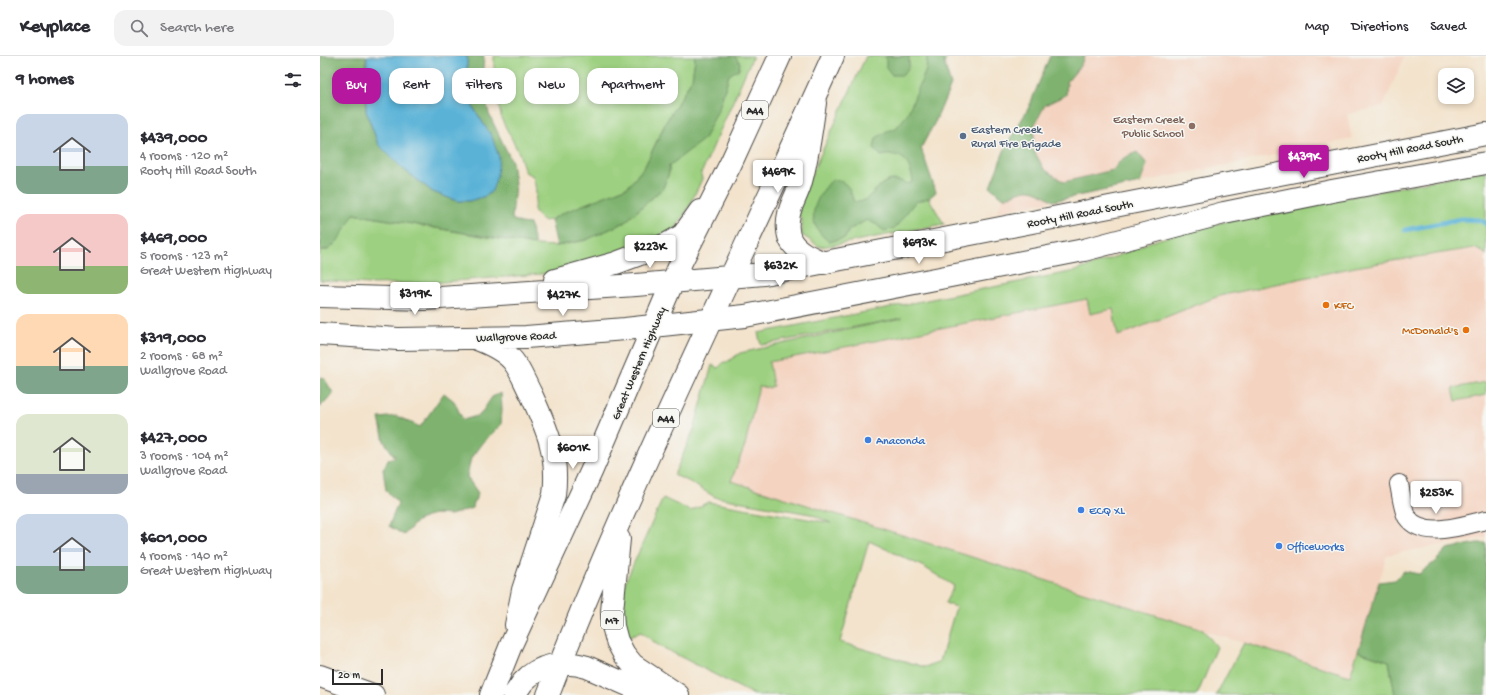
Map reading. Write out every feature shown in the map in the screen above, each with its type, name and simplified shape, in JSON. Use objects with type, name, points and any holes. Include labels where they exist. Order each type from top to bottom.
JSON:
[{"type":"main road","name":"Great Western Highway","points":[[491,695],[511,646],[591,472],[682,260],[731,164],[780,56]]},
{"type":"main road","name":"A44","points":[[548,695],[622,516],[683,380],[833,56]]},
{"type":"main road","points":[[817,91],[805,166],[800,186],[789,213],[788,223],[791,241],[796,247],[824,263]]},
{"type":"main road","name":"Rooty Hill Road South","points":[[673,282],[764,274],[1486,134]]},
{"type":"main road","points":[[711,320],[746,316],[1084,250],[1224,213],[1332,191],[1486,163]]},
{"type":"main road","points":[[511,292],[621,261],[677,240],[691,225],[731,164]]},
{"type":"main road","points":[[320,296],[425,299],[673,282]]},
{"type":"main road","name":"Wallgrove Road","points":[[320,334],[398,339],[526,337],[711,320]]},
{"type":"main road","points":[[473,338],[491,344],[504,353],[513,361],[519,370],[542,418],[552,445],[556,468],[554,495],[523,590],[511,646]]},
{"type":"main road","name":"M7","points":[[622,516],[612,612],[613,626],[617,641],[624,654],[633,665],[678,695]]},
{"type":"main road","points":[[514,695],[524,682],[536,672],[543,668],[560,664],[578,664],[587,667],[651,695]]},
{"type":"main road","points":[[320,676],[374,695]]},
{"type":"street","points":[[1399,484],[1407,517],[1417,527],[1430,530],[1486,520]]},
{"type":"shaded area","name":"Eastern Creek Public School","points":[[1066,56],[1405,56],[1383,106],[1347,114],[1352,139],[997,212]]},
{"type":"shaded area","points":[[1486,184],[1486,537],[1387,555],[1350,677],[705,473],[734,357],[1099,284]]},
{"type":"green space","points":[[320,56],[366,56],[366,68],[332,68],[332,104],[366,104],[366,111],[378,144],[402,168],[433,192],[457,201],[469,201],[486,196],[492,137],[472,104],[487,104],[489,114],[512,162],[515,184],[512,219],[521,223],[530,224],[535,245],[354,214],[337,242],[328,250],[320,250]]},
{"type":"green space","points":[[467,56],[484,56],[483,68],[467,68]]},
{"type":"green space","points":[[494,56],[694,56],[695,59],[692,79],[678,102],[678,68],[587,68],[587,104],[677,104],[666,122],[645,166],[628,187],[563,213],[551,220],[544,221],[534,211],[536,191],[533,176],[525,172],[519,153],[502,120],[498,104],[516,104],[516,68],[494,68]]},
{"type":"green space","points":[[694,56],[735,56],[740,63],[739,69],[729,75],[719,108],[704,139],[669,166],[669,173],[663,188],[625,222],[586,240],[557,246],[551,220],[563,213],[628,187],[645,166],[666,122],[692,79],[695,59]]},
{"type":"green space","points":[[735,56],[753,56],[701,174],[702,179],[689,207],[674,231],[655,243],[654,235],[643,238],[643,247],[553,273],[430,283],[369,284],[320,280],[320,250],[328,250],[353,214],[535,245],[557,246],[586,240],[625,222],[663,188],[669,173],[669,166],[685,153],[719,108],[729,75],[740,63]]},
{"type":"green space","points":[[866,56],[948,56],[900,149],[944,224],[820,247],[802,235],[802,219],[795,210]]},
{"type":"green space","points":[[886,56],[909,56],[909,67],[903,75],[892,75],[886,67]]},
{"type":"green space","points":[[927,56],[944,56],[943,59],[951,85],[936,120],[921,148],[936,192],[929,198],[915,202],[895,228],[884,231],[877,225],[867,220],[849,230],[845,238],[829,242],[816,226],[814,212],[819,197],[833,179],[848,186],[854,202],[867,198],[883,183],[890,180],[898,180],[909,184],[913,181],[907,163],[904,159],[895,155],[881,156],[874,148],[876,138],[887,131],[896,128],[907,115],[926,70]]},
{"type":"green space","points":[[1050,56],[1085,56],[1080,66],[1067,82],[1066,95],[1045,105],[1035,124],[1033,149],[1044,169],[1064,182],[1113,170],[1122,159],[1137,152],[1147,164],[1140,183],[1053,201],[1040,193],[1030,190],[1020,191],[1004,198],[990,187],[1006,146],[1028,109]]},
{"type":"green space","points":[[1486,170],[1486,255],[1474,248],[1355,267],[1219,296],[1118,336],[1113,309],[1090,314],[1087,299],[769,362],[773,386],[769,388],[759,386],[745,445],[731,481],[1203,630],[1217,647],[1198,693],[1195,695],[754,695],[658,645],[641,632],[627,638],[623,623],[624,585],[663,498],[691,511],[708,502],[831,523],[810,514],[715,497],[688,481],[674,475],[694,429],[712,365],[718,368],[724,362],[727,362],[740,353],[902,318],[761,345],[758,333],[1075,271],[1110,259],[1150,242],[1199,227]],"holes":[[[869,541],[924,567],[954,586],[945,603],[956,607],[940,661],[925,667],[840,642]]]},
{"type":"green space","points":[[320,377],[324,378],[333,393],[320,407]]},
{"type":"green space","points":[[1486,382],[1486,395],[1456,401],[1453,388]]},
{"type":"green space","points":[[444,393],[454,401],[463,420],[480,415],[492,397],[501,393],[501,425],[482,443],[471,458],[467,477],[478,493],[472,508],[451,515],[434,514],[417,521],[404,535],[389,526],[398,503],[386,490],[383,469],[388,460],[395,457],[384,441],[379,418],[397,416],[420,427]]},
{"type":"green space","points":[[1477,543],[1486,543],[1486,695],[1395,695],[1389,661],[1358,651],[1379,582],[1395,580],[1404,571],[1419,574],[1436,561],[1447,549]]},
{"type":"green space","points":[[1244,643],[1350,676],[1358,651],[1389,661],[1395,695],[1216,695]]},
{"type":"water","points":[[367,56],[467,56],[467,68],[452,68],[452,104],[472,104],[492,137],[499,157],[497,176],[492,191],[486,196],[469,201],[457,201],[433,192],[402,168],[378,144],[366,111],[366,104],[381,104],[381,68],[367,68]]},
{"type":"waterway","points":[[1405,230],[1461,219],[1480,220],[1486,224]]},
{"type":"place","name":"Eastern Creek Public School","points":[[1192,126]]},
{"type":"place","name":"Eastern Creek Rural Fire Brigade","points":[[963,136]]},
{"type":"place","name":"KFC","points":[[1326,305]]},
{"type":"place","name":"McDonald's","points":[[1466,330]]},
{"type":"place","name":"Anaconda","points":[[868,440]]},
{"type":"place","name":"ECQ XL","points":[[1081,510]]},
{"type":"place","name":"Officeworks","points":[[1279,546]]}]
